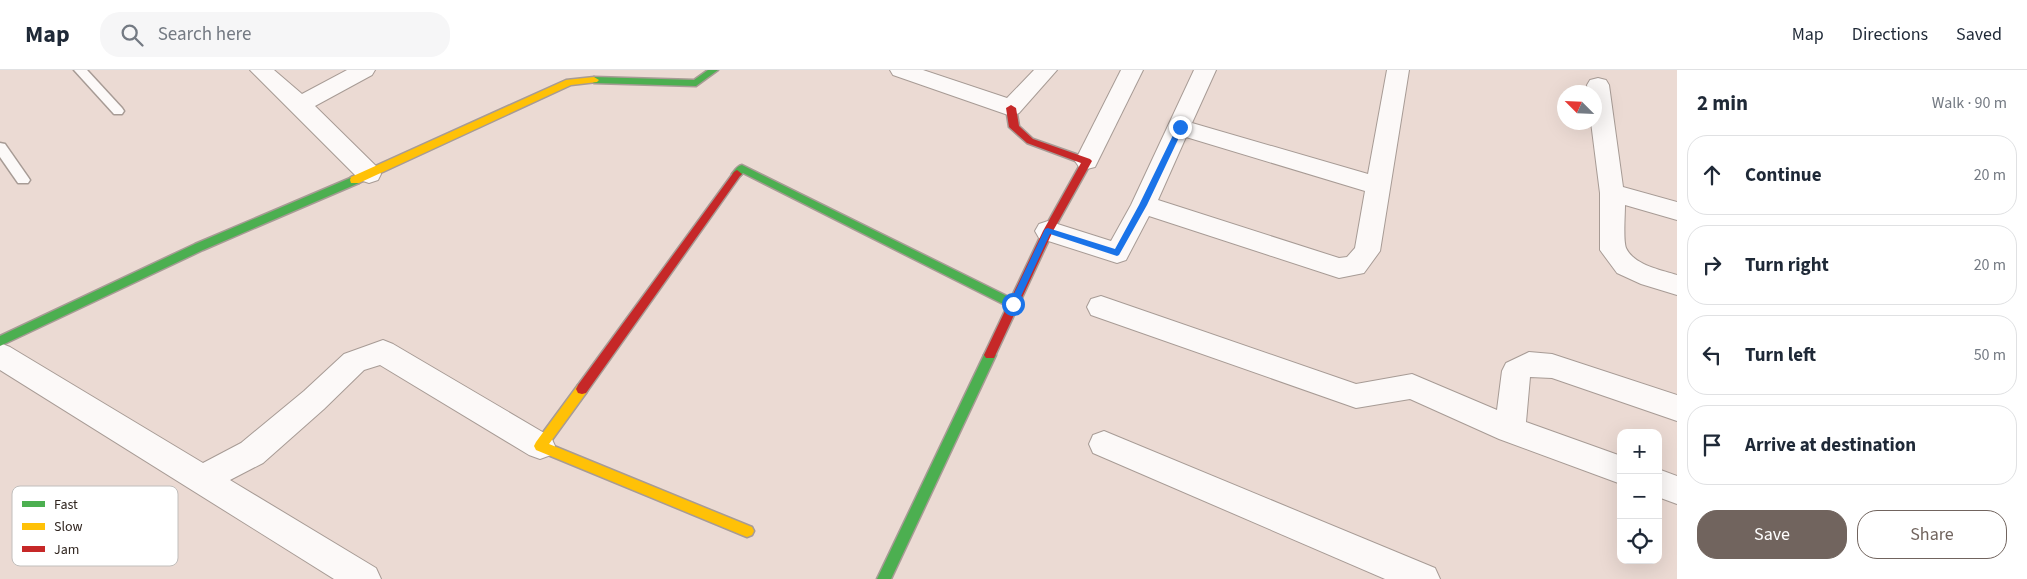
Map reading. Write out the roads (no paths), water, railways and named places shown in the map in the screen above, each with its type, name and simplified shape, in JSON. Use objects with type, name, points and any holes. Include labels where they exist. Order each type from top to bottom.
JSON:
[{"type":"street","points":[[268,75],[294,70]]},
{"type":"street","points":[[300,105],[364,70]]},
{"type":"street","points":[[0,341],[199,247],[370,174],[569,82],[601,80],[696,83],[714,70]]},
{"type":"street","points":[[901,70],[1011,108]]},
{"type":"street","points":[[1011,108],[1046,70]]},
{"type":"street","points":[[884,579],[1048,231],[1087,161],[1132,70]]},
{"type":"street","points":[[1048,231],[1117,253],[1143,205],[1205,70]]},
{"type":"street","points":[[1143,205],[1339,268],[1356,266],[1367,251],[1394,71]]},
{"type":"street","points":[[268,75],[370,174]]},
{"type":"street","points":[[1011,108],[1014,128],[1030,141],[1087,161]]},
{"type":"street","points":[[1602,116],[1612,193],[1613,250],[1626,266],[1650,277],[1677,285]]},
{"type":"street","points":[[1180,127],[1378,186]]},
{"type":"street","points":[[540,446],[742,168],[1013,304]]},
{"type":"street","points":[[1612,193],[1677,211]]},
{"type":"street","points":[[1101,307],[1356,396],[1412,386],[1510,430],[1617,469]]},
{"type":"street","points":[[202,479],[252,453],[314,400],[354,362],[383,352],[540,446],[747,531]]},
{"type":"street","points":[[0,355],[364,579]]},
{"type":"street","points":[[1510,430],[1516,371],[1528,364],[1552,366],[1677,408]]},
{"type":"street","points":[[1104,444],[1423,579]]},
{"type":"street","points":[[1662,484],[1677,490]]},
{"type":"lane","points":[[80,70],[118,111]]},
{"type":"lane","points":[[0,147],[23,180]]}]
